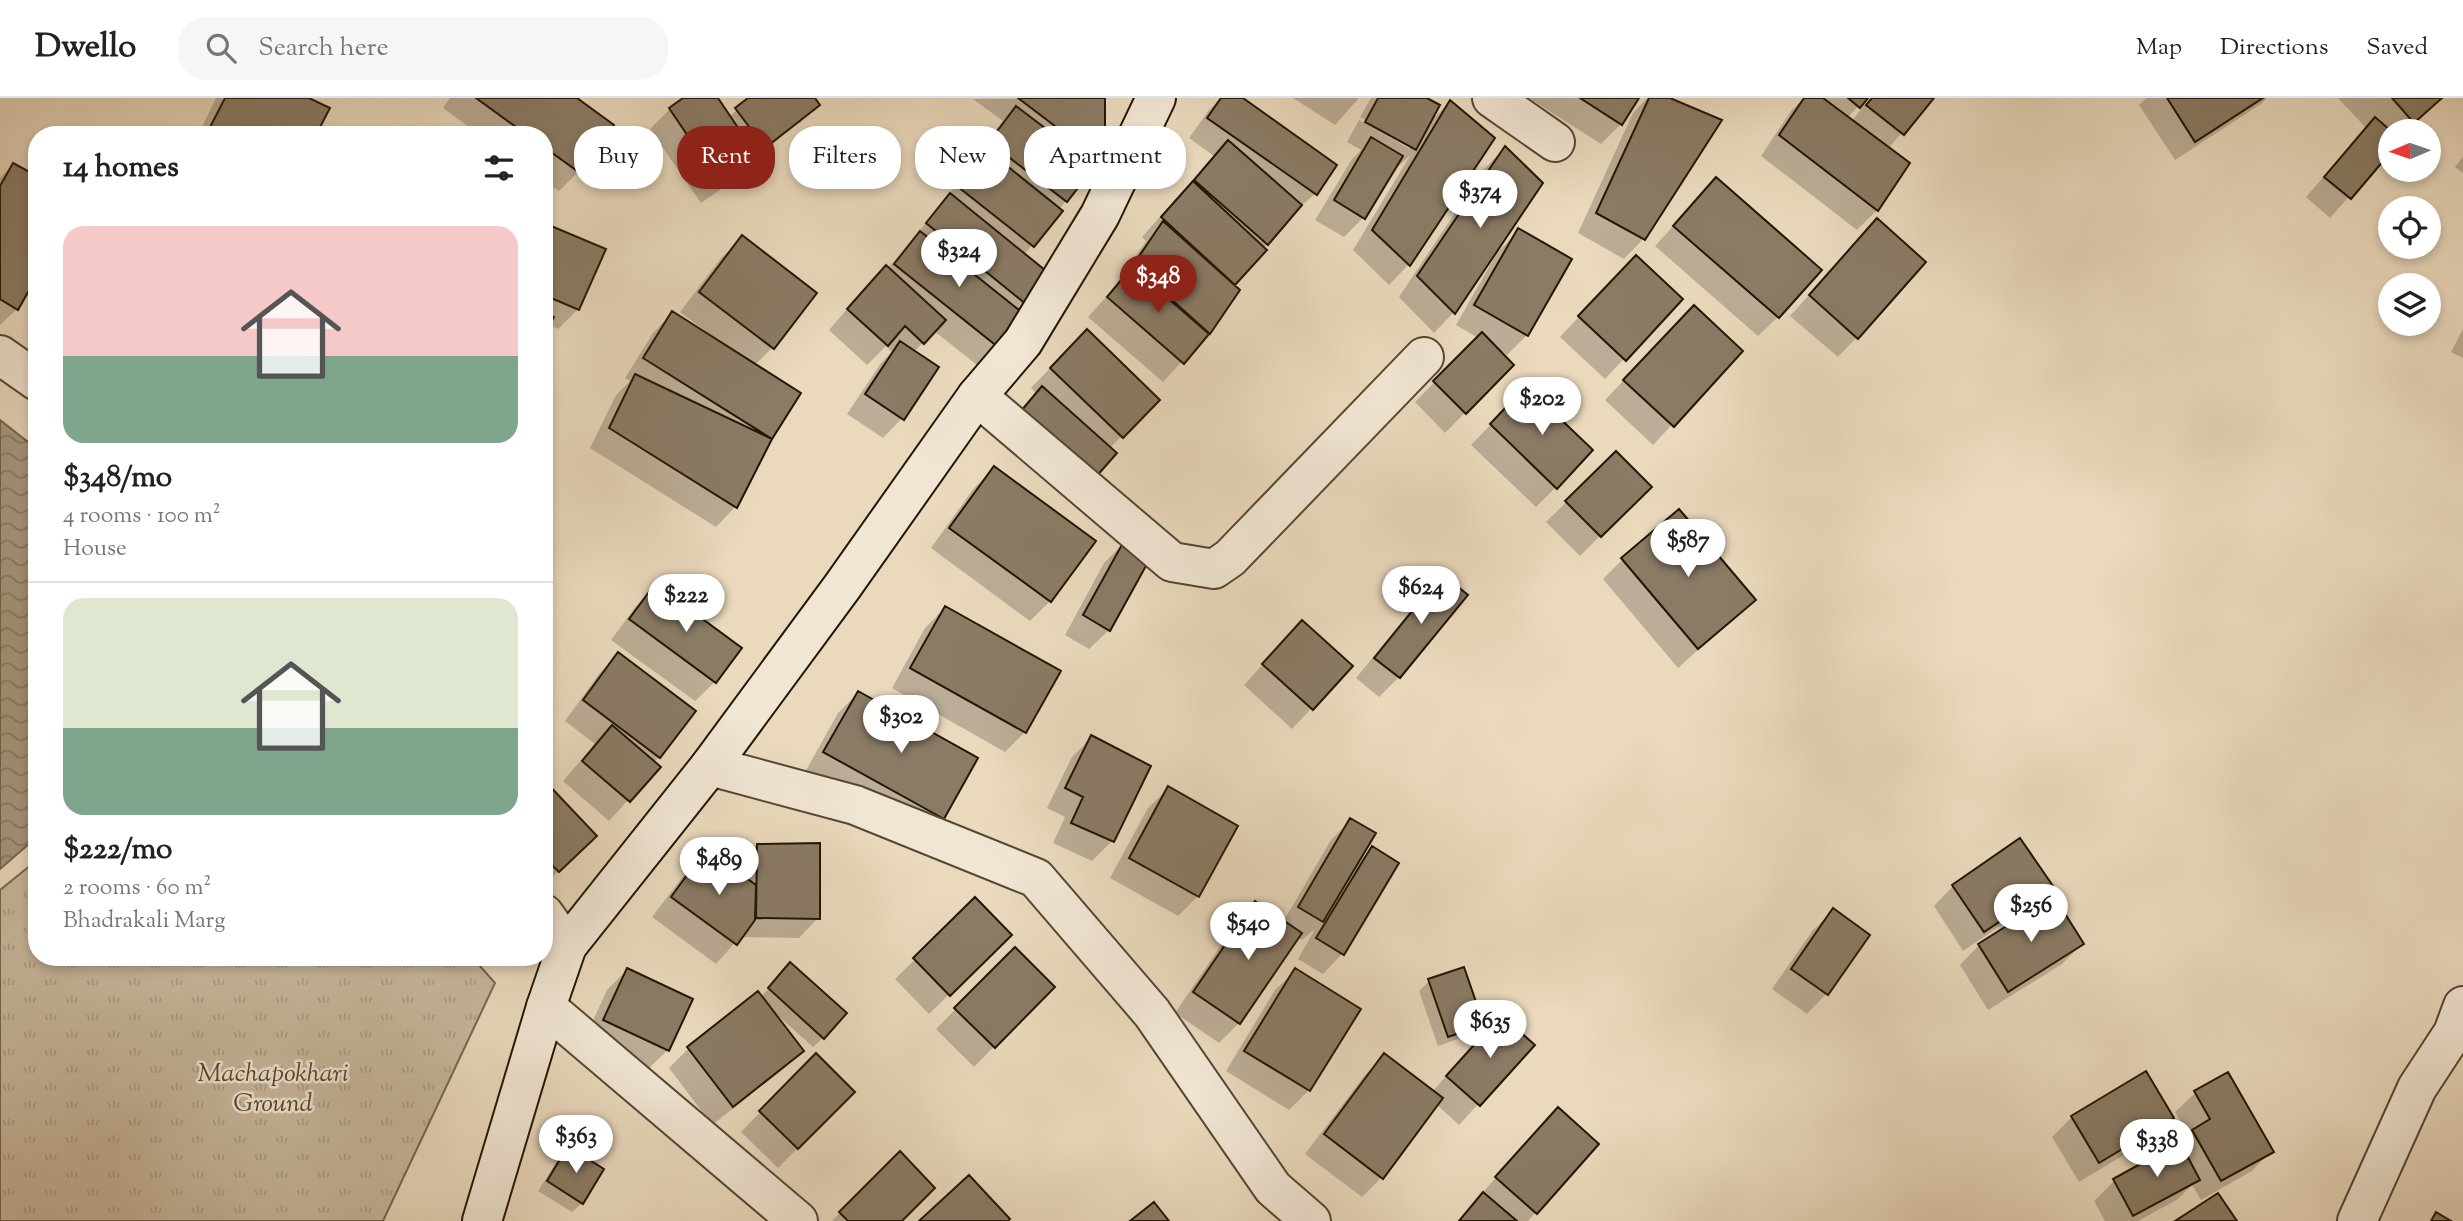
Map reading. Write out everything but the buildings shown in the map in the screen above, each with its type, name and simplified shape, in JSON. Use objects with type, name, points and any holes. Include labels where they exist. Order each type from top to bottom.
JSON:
[{"type":"street","points":[[482,1221],[545,1007],[567,946],[710,766],[842,587],[977,396],[1023,342],[1100,215],[1156,98]]},
{"type":"street","points":[[1492,98],[1555,142]]},
{"type":"street","points":[[0,355],[28,375]]},
{"type":"street","points":[[977,396],[1172,562],[1214,569],[1230,558],[1424,357]]},
{"type":"street","points":[[710,766],[855,805],[1036,878],[1152,1013],[1273,1188],[1311,1221]]},
{"type":"street","points":[[553,927],[567,946]]},
{"type":"street","points":[[2357,1221],[2417,1088],[2452,1033],[2463,1006]]},
{"type":"street","points":[[545,1007],[798,1221]]},
{"type":"green space","name":"Machapokhari Ground","points":[[28,867],[28,966],[480,966],[495,983],[383,1221],[0,1221],[0,890]]},
{"type":"water","points":[[0,420],[28,442],[28,845],[0,869]]}]
